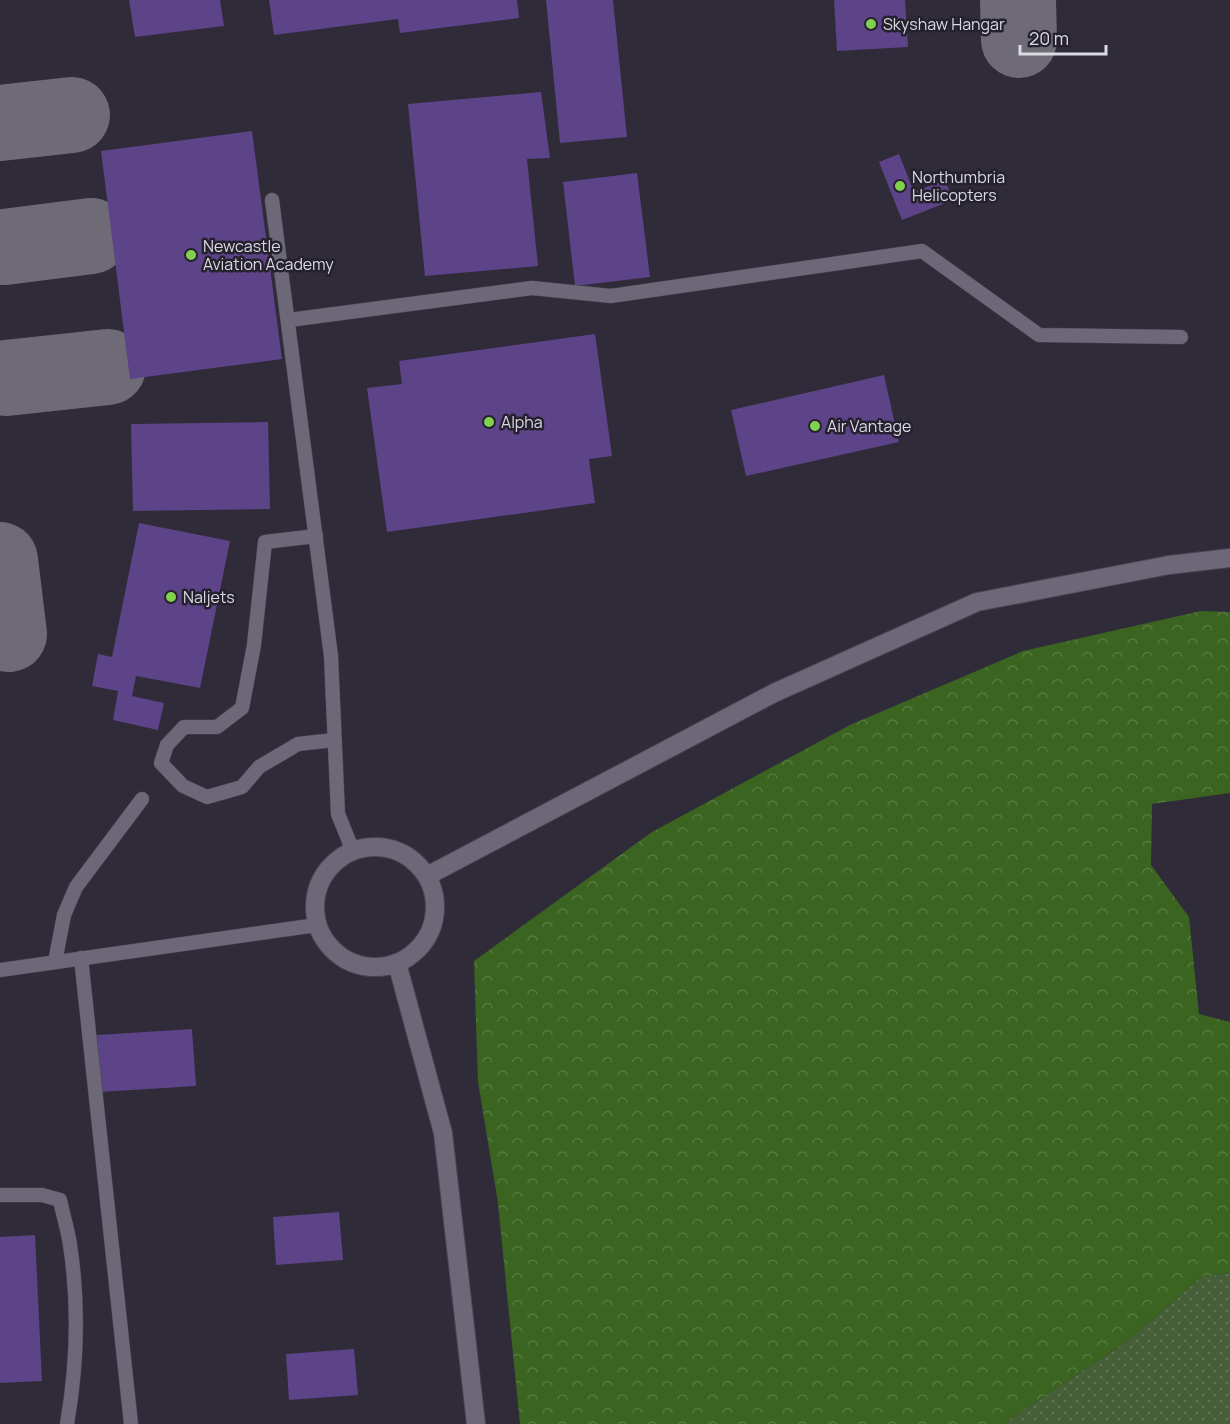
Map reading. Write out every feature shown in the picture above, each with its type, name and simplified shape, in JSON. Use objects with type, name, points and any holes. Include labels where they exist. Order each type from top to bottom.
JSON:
[{"type":"street","points":[[427,876],[774,693],[977,602],[1169,565],[1230,558]]},
{"type":"street","points":[[374,847],[394,850],[413,860],[427,876],[434,896],[434,917],[428,936],[415,952],[397,963],[373,967],[349,962],[329,946],[317,925],[315,903],[320,881],[333,863],[352,851],[374,847]]},
{"type":"street","points":[[397,963],[443,1133],[477,1424]]},
{"type":"lane","points":[[272,200],[331,656],[338,814],[352,851]]},
{"type":"lane","points":[[289,320],[532,288],[611,296],[922,251],[1039,335],[1181,337]]},
{"type":"lane","points":[[316,536],[265,542],[254,645],[242,708],[217,727],[183,727],[167,745],[161,763],[183,786],[207,797],[242,787],[260,767],[298,744],[334,740]]},
{"type":"lane","points":[[55,962],[64,915],[76,887],[142,799]]},
{"type":"lane","points":[[0,970],[317,925]]},
{"type":"lane","points":[[81,958],[131,1424]]},
{"type":"lane","points":[[0,1195],[35,1194],[60,1200],[70,1244],[75,1307],[73,1385],[67,1424]]},
{"type":"green space","points":[[1201,611],[1230,612],[1230,793],[1152,804],[1151,865],[1189,917],[1199,1014],[1230,1022],[1230,1273],[1201,1277],[1126,1342],[1003,1424],[520,1424],[498,1203],[478,1082],[474,961],[652,832],[850,725],[1023,651]]},
{"type":"green space","points":[[1230,1273],[1230,1424],[1003,1424],[1126,1342],[1201,1277]]},
{"type":"building","points":[[129,0],[220,0],[224,26],[135,37]]},
{"type":"building","points":[[269,0],[517,0],[519,18],[400,33],[398,19],[274,35]]},
{"type":"building","points":[[546,0],[613,0],[627,137],[560,143]]},
{"type":"building","name":"Skyshaw Hangar","points":[[834,0],[905,0],[908,47],[837,51]]},
{"type":"building","points":[[541,92],[550,158],[527,159],[538,266],[425,276],[408,104]]},
{"type":"building","name":"Newcastle Aviation Academy","points":[[252,131],[282,359],[130,379],[101,151]]},
{"type":"building","name":"Northumbria Helicopters","points":[[899,154],[914,192],[945,180],[953,200],[902,220],[879,162]]},
{"type":"building","points":[[637,173],[650,277],[575,286],[563,182]]},
{"type":"building","name":"Alpha","points":[[595,334],[612,456],[589,459],[595,503],[387,532],[367,388],[402,384],[399,361]]},
{"type":"building","name":"Air Vantage","points":[[884,375],[899,442],[746,476],[731,410]]},
{"type":"building","points":[[268,422],[270,509],[133,511],[131,424]]},
{"type":"building","name":"Naljets","points":[[139,523],[230,541],[200,688],[136,676],[132,696],[164,703],[158,730],[113,720],[118,691],[92,686],[98,654],[112,657]]},
{"type":"building","points":[[192,1029],[196,1086],[100,1092],[97,1035]]},
{"type":"building","points":[[339,1212],[343,1260],[276,1265],[273,1217]]},
{"type":"building","points":[[35,1235],[42,1381],[0,1383],[0,1237]]},
{"type":"building","points":[[354,1349],[358,1395],[289,1400],[286,1354]]},
{"type":"taxiway","points":[[1018,0],[1019,40]]},
{"type":"taxiway","points":[[0,123],[72,115]]},
{"type":"taxiway","points":[[4,247],[91,236]]},
{"type":"taxiway","points":[[6,378],[108,367]]},
{"type":"taxiway","points":[[0,560],[9,634]]},
{"type":"place","name":"Skyshaw Hangar","points":[[871,24]]},
{"type":"place","name":"Northumbria Helicopters","points":[[900,186]]},
{"type":"place","name":"Newcastle Aviation Academy","points":[[191,255]]},
{"type":"place","name":"Alpha","points":[[489,422]]},
{"type":"place","name":"Air Vantage","points":[[815,426]]},
{"type":"place","name":"Naljets","points":[[171,597]]}]
